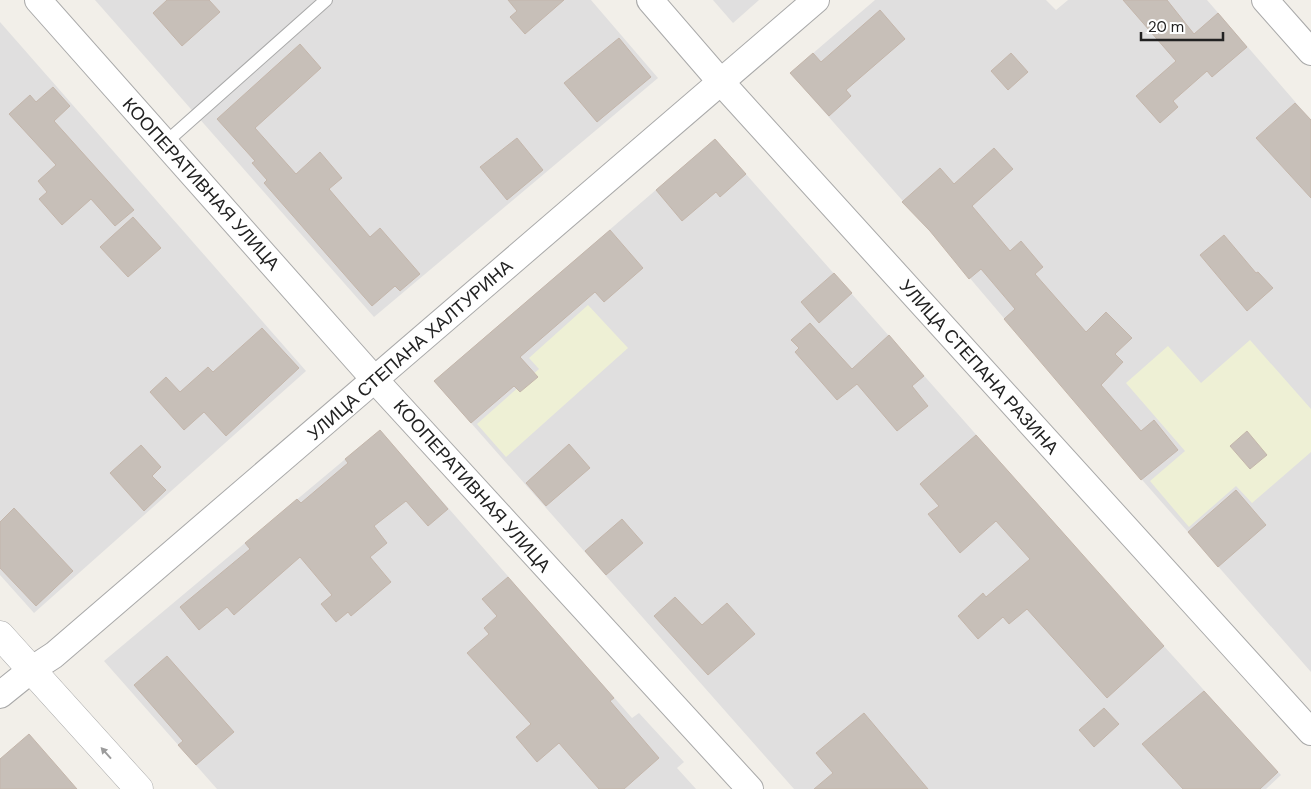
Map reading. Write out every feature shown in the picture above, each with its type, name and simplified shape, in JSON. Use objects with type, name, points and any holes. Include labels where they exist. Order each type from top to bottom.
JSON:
[{"type":"street","name":"КООПЕРАТИВНАЯ УЛИЦА","points":[[38,0],[375,380],[750,789]]},
{"type":"street","name":"УЛИЦА СТЕПАНА РАЗИНА","points":[[650,0],[720,81],[1311,732]]},
{"type":"street","name":"УЛИЦА СТЕПАНА ХАЛТУРИНА","points":[[0,695],[31,670],[54,655],[816,0]]},
{"type":"street","points":[[1265,0],[1311,52]]},
{"type":"street","points":[[0,635],[139,789]]},
{"type":"lane","points":[[165,143],[326,0]]},
{"type":"shaded area","points":[[95,0],[591,0],[658,78],[374,317]]},
{"type":"shaded area","points":[[713,0],[759,0],[733,23]]},
{"type":"shaded area","points":[[875,0],[1046,0],[1056,10],[1068,0],[1207,0],[1311,120],[1311,672],[1122,457],[946,250],[790,73]]},
{"type":"shaded area","points":[[0,22],[306,371],[34,613],[0,575]]},
{"type":"shaded area","points":[[715,139],[1132,611],[1281,775],[1266,789],[794,789],[434,381]]},
{"type":"shaded area","points":[[380,430],[632,718],[639,713],[684,762],[677,768],[696,789],[217,789],[104,661]]},
{"type":"green space","points":[[588,305],[628,348],[506,457],[477,424],[539,369],[529,358]]},
{"type":"green space","points":[[1250,340],[1311,409],[1311,452],[1252,503],[1236,486],[1189,527],[1150,481],[1185,451],[1126,383],[1168,346],[1201,383]]},
{"type":"building","points":[[167,0],[209,0],[220,12],[182,46],[153,13]]},
{"type":"building","points":[[508,0],[564,0],[525,34],[510,17],[517,11]]},
{"type":"building","points":[[1123,0],[1167,0],[1194,34],[1218,13],[1247,47],[1212,77],[1207,71],[1173,101],[1178,107],[1160,123],[1136,96],[1176,61]]},
{"type":"building","points":[[880,10],[905,39],[846,90],[851,96],[829,116],[790,73],[813,53],[821,62]]},
{"type":"building","points":[[619,38],[651,77],[597,122],[564,83]]},
{"type":"building","points":[[300,44],[321,68],[255,128],[296,174],[320,152],[342,178],[329,189],[370,237],[380,228],[420,274],[400,291],[395,286],[372,306],[264,183],[267,180],[252,163],[255,161],[217,119]]},
{"type":"building","points":[[1011,53],[1028,72],[1008,90],[991,71]]},
{"type":"building","points":[[53,87],[70,106],[54,121],[134,210],[115,226],[91,199],[62,225],[39,199],[47,192],[38,181],[56,165],[9,114],[30,95],[36,102]]},
{"type":"building","points":[[1295,103],[1311,120],[1311,198],[1256,138]]},
{"type":"building","points":[[517,138],[543,170],[507,200],[480,167]]},
{"type":"building","points":[[715,139],[746,174],[720,197],[716,192],[682,221],[656,190]]},
{"type":"building","points":[[994,148],[1013,169],[972,206],[1010,251],[1021,241],[1043,267],[1035,274],[1086,332],[1106,312],[1132,338],[1115,354],[1123,362],[1101,385],[1141,431],[1154,420],[1178,450],[1141,480],[1004,319],[1015,309],[981,269],[969,279],[930,231],[902,202],[940,168],[954,184]]},
{"type":"building","points":[[133,217],[161,248],[128,277],[100,247]]},
{"type":"building","points":[[610,230],[643,268],[604,302],[595,292],[520,357],[538,377],[520,392],[514,386],[471,423],[434,381]]},
{"type":"building","points":[[1224,235],[1256,273],[1258,272],[1273,288],[1247,311],[1200,255]]},
{"type":"building","points":[[834,273],[852,293],[819,323],[801,302]]},
{"type":"building","points":[[810,323],[852,369],[889,335],[924,376],[912,386],[928,406],[897,431],[857,384],[837,400],[795,352],[799,348],[791,340]]},
{"type":"building","points":[[262,328],[299,368],[226,436],[204,412],[184,430],[150,392],[166,377],[180,392],[208,367],[213,372]]},
{"type":"building","points":[[380,430],[448,509],[428,526],[406,501],[374,526],[387,543],[370,557],[391,582],[351,616],[348,612],[336,622],[321,604],[332,595],[300,557],[234,615],[227,607],[199,630],[180,607],[250,549],[245,543],[297,499],[301,503],[348,463],[345,459]]},
{"type":"building","points":[[1247,431],[1267,455],[1250,469],[1230,446]]},
{"type":"building","points":[[976,435],[1164,646],[1107,698],[1027,609],[1009,624],[1003,617],[978,639],[958,616],[983,593],[986,597],[1030,559],[996,521],[960,553],[928,514],[939,506],[920,484]]},
{"type":"building","points":[[569,444],[590,468],[546,506],[526,483]]},
{"type":"building","points":[[141,445],[161,467],[152,476],[166,490],[144,511],[110,473]]},
{"type":"building","points":[[1236,490],[1266,525],[1218,567],[1188,532]]},
{"type":"building","points":[[14,508],[73,571],[36,606],[0,568],[0,522]]},
{"type":"building","points":[[622,519],[643,543],[606,575],[585,551]]},
{"type":"building","points":[[508,577],[614,698],[610,701],[659,758],[624,789],[599,789],[559,743],[537,762],[516,737],[531,724],[467,653],[489,634],[484,628],[497,616],[482,599]]},
{"type":"building","points":[[675,597],[702,625],[727,603],[755,634],[708,675],[654,616]]},
{"type":"building","points":[[167,656],[234,732],[196,765],[178,745],[183,741],[134,685]]},
{"type":"building","points":[[1204,691],[1278,772],[1260,789],[1183,789],[1142,744]]},
{"type":"building","points":[[1104,708],[1119,724],[1094,747],[1079,730]]},
{"type":"building","points":[[864,713],[928,789],[814,789],[833,773],[816,753]]},
{"type":"building","points":[[29,734],[77,789],[0,789],[0,759]]}]
